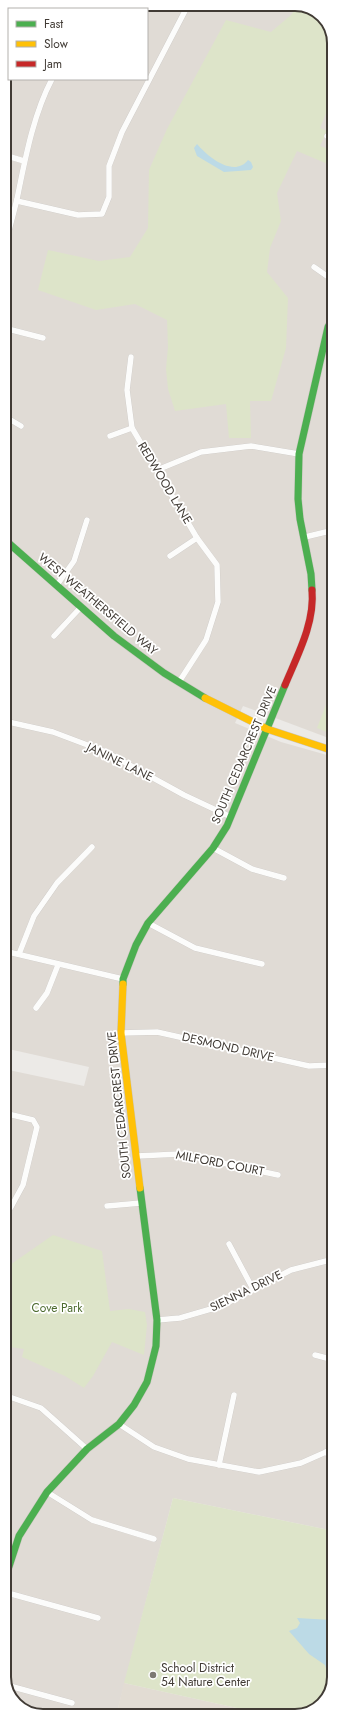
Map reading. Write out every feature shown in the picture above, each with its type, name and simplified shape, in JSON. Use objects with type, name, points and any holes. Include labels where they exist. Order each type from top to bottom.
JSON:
[{"type":"street","points":[[17,201],[78,215],[102,214],[109,197],[109,166],[122,132],[185,11]]},
{"type":"street","points":[[11,222],[17,201],[24,161],[46,91],[52,80]]},
{"type":"street","points":[[11,158],[24,161]]},
{"type":"street","points":[[314,267],[327,276]]},
{"type":"street","points":[[11,330],[43,338]]},
{"type":"street","name":"SOUTH CEDARCREST DRIVE","points":[[11,1559],[18,1536],[47,1492],[87,1449],[119,1424],[134,1405],[147,1382],[156,1346],[157,1320],[140,1203],[137,1156],[121,1033],[123,979],[136,944],[148,923],[213,848],[231,817],[306,633],[313,600],[311,574],[300,519],[298,499],[298,454],[327,331]]},
{"type":"street","name":"REDWOOD LANE","points":[[131,357],[127,390],[132,428],[197,538],[217,565],[218,602],[206,640],[179,682]]},
{"type":"street","points":[[11,420],[21,426]]},
{"type":"street","name":"REDWOOD LANE","points":[[110,436],[132,428]]},
{"type":"street","points":[[157,470],[201,452],[251,446],[298,454]]},
{"type":"street","points":[[57,585],[74,561],[87,520]]},
{"type":"street","points":[[304,537],[327,532]]},
{"type":"street","name":"REDWOOD LANE","points":[[170,556],[197,538]]},
{"type":"street","name":"WEST WEATHERSFIELD WAY","points":[[11,545],[136,654],[179,682],[226,709],[267,728],[327,749]]},
{"type":"street","points":[[54,636],[81,607]]},
{"type":"street","name":"JANINE LANE","points":[[11,723],[53,732],[106,752],[184,795],[231,817]]},
{"type":"street","points":[[19,954],[34,916],[57,883],[92,847]]},
{"type":"street","points":[[213,848],[252,869],[284,878]]},
{"type":"street","points":[[148,923],[195,948],[262,964]]},
{"type":"street","points":[[11,952],[58,965],[123,979]]},
{"type":"street","points":[[36,1008],[47,993],[58,965]]},
{"type":"street","name":"DESMOND DRIVE","points":[[121,1033],[157,1032],[309,1066],[327,1065]]},
{"type":"street","points":[[11,1114],[28,1118],[36,1123],[37,1132],[23,1184],[11,1208]]},
{"type":"street","name":"MILFORD COURT","points":[[137,1156],[170,1154],[186,1155],[278,1175]]},
{"type":"street","points":[[107,1206],[140,1203]]},
{"type":"street","points":[[229,1244],[253,1289]]},
{"type":"street","name":"SIENNA DRIVE","points":[[157,1320],[180,1318],[211,1309],[227,1303],[291,1270],[327,1261]]},
{"type":"street","points":[[315,1355],[327,1358]]},
{"type":"street","points":[[219,1465],[234,1395]]},
{"type":"street","points":[[11,1397],[41,1408],[87,1449]]},
{"type":"street","points":[[119,1424],[154,1447],[188,1460],[259,1472],[301,1463],[326,1452]]},
{"type":"street","points":[[47,1492],[92,1520],[154,1539]]},
{"type":"street","points":[[11,1594],[98,1618]]},
{"type":"street","points":[[13,1687],[72,1703]]},
{"type":"shaded area","points":[[148,11],[304,12],[311,15],[320,23],[327,38],[327,737],[243,706],[235,723],[281,742],[327,755],[327,1530],[173,1498],[118,1709],[41,1709],[31,1707],[22,1701],[14,1691],[11,1682],[11,1070],[84,1086],[89,1067],[11,1050],[11,80],[148,80]]},
{"type":"shaded area","points":[[124,1683],[241,1709],[118,1709]]},
{"type":"green space","points":[[294,11],[297,11],[311,15],[320,23],[327,38],[327,110],[320,128],[327,131],[320,146],[327,148],[327,164],[297,151],[277,193],[281,221],[270,248],[267,272],[288,298],[286,348],[271,401],[250,401],[251,438],[229,438],[226,404],[175,411],[168,389],[166,369],[168,347],[167,320],[135,304],[96,310],[38,290],[48,250],[99,261],[130,257],[148,228],[149,170],[167,129],[226,20],[271,32]]},
{"type":"green space","points":[[327,702],[327,732],[317,728]]},
{"type":"green space","name":"Cove Park","points":[[53,1235],[102,1251],[110,1311],[129,1309],[145,1312],[147,1325],[144,1355],[112,1342],[93,1376],[84,1388],[65,1376],[22,1357],[24,1349],[11,1347],[11,1264]]},
{"type":"green space","points":[[173,1498],[327,1530],[327,1677],[325,1689],[322,1695],[311,1705],[300,1709],[241,1709],[124,1683]]},
{"type":"water","points":[[197,144],[214,160],[221,164],[236,167],[242,165],[248,160],[251,162],[253,167],[251,170],[224,172],[197,156],[194,148]]},
{"type":"water","points":[[297,1618],[327,1620],[327,1671],[325,1665],[309,1654],[289,1631],[297,1628],[300,1623]]},
{"type":"traffic: fast","points":[[312,590],[311,574],[300,519],[298,499],[299,454],[327,331]]},
{"type":"traffic: fast","points":[[11,545],[114,636],[164,673],[205,698]]},
{"type":"traffic: fast","points":[[123,984],[123,979],[136,945],[148,923],[213,848],[227,826],[285,685]]},
{"type":"traffic: fast","points":[[11,1561],[19,1536],[47,1492],[87,1449],[119,1424],[134,1405],[147,1382],[156,1346],[157,1320],[140,1188]]},
{"type":"traffic: slow","points":[[205,698],[267,729],[327,749]]},
{"type":"traffic: slow","points":[[123,984],[121,1033],[140,1188]]},
{"type":"traffic: jam","points":[[285,685],[300,651],[308,627],[311,615],[312,590]]},
{"type":"place","name":"School District 54 Nature Center","points":[[153,1675]]}]
